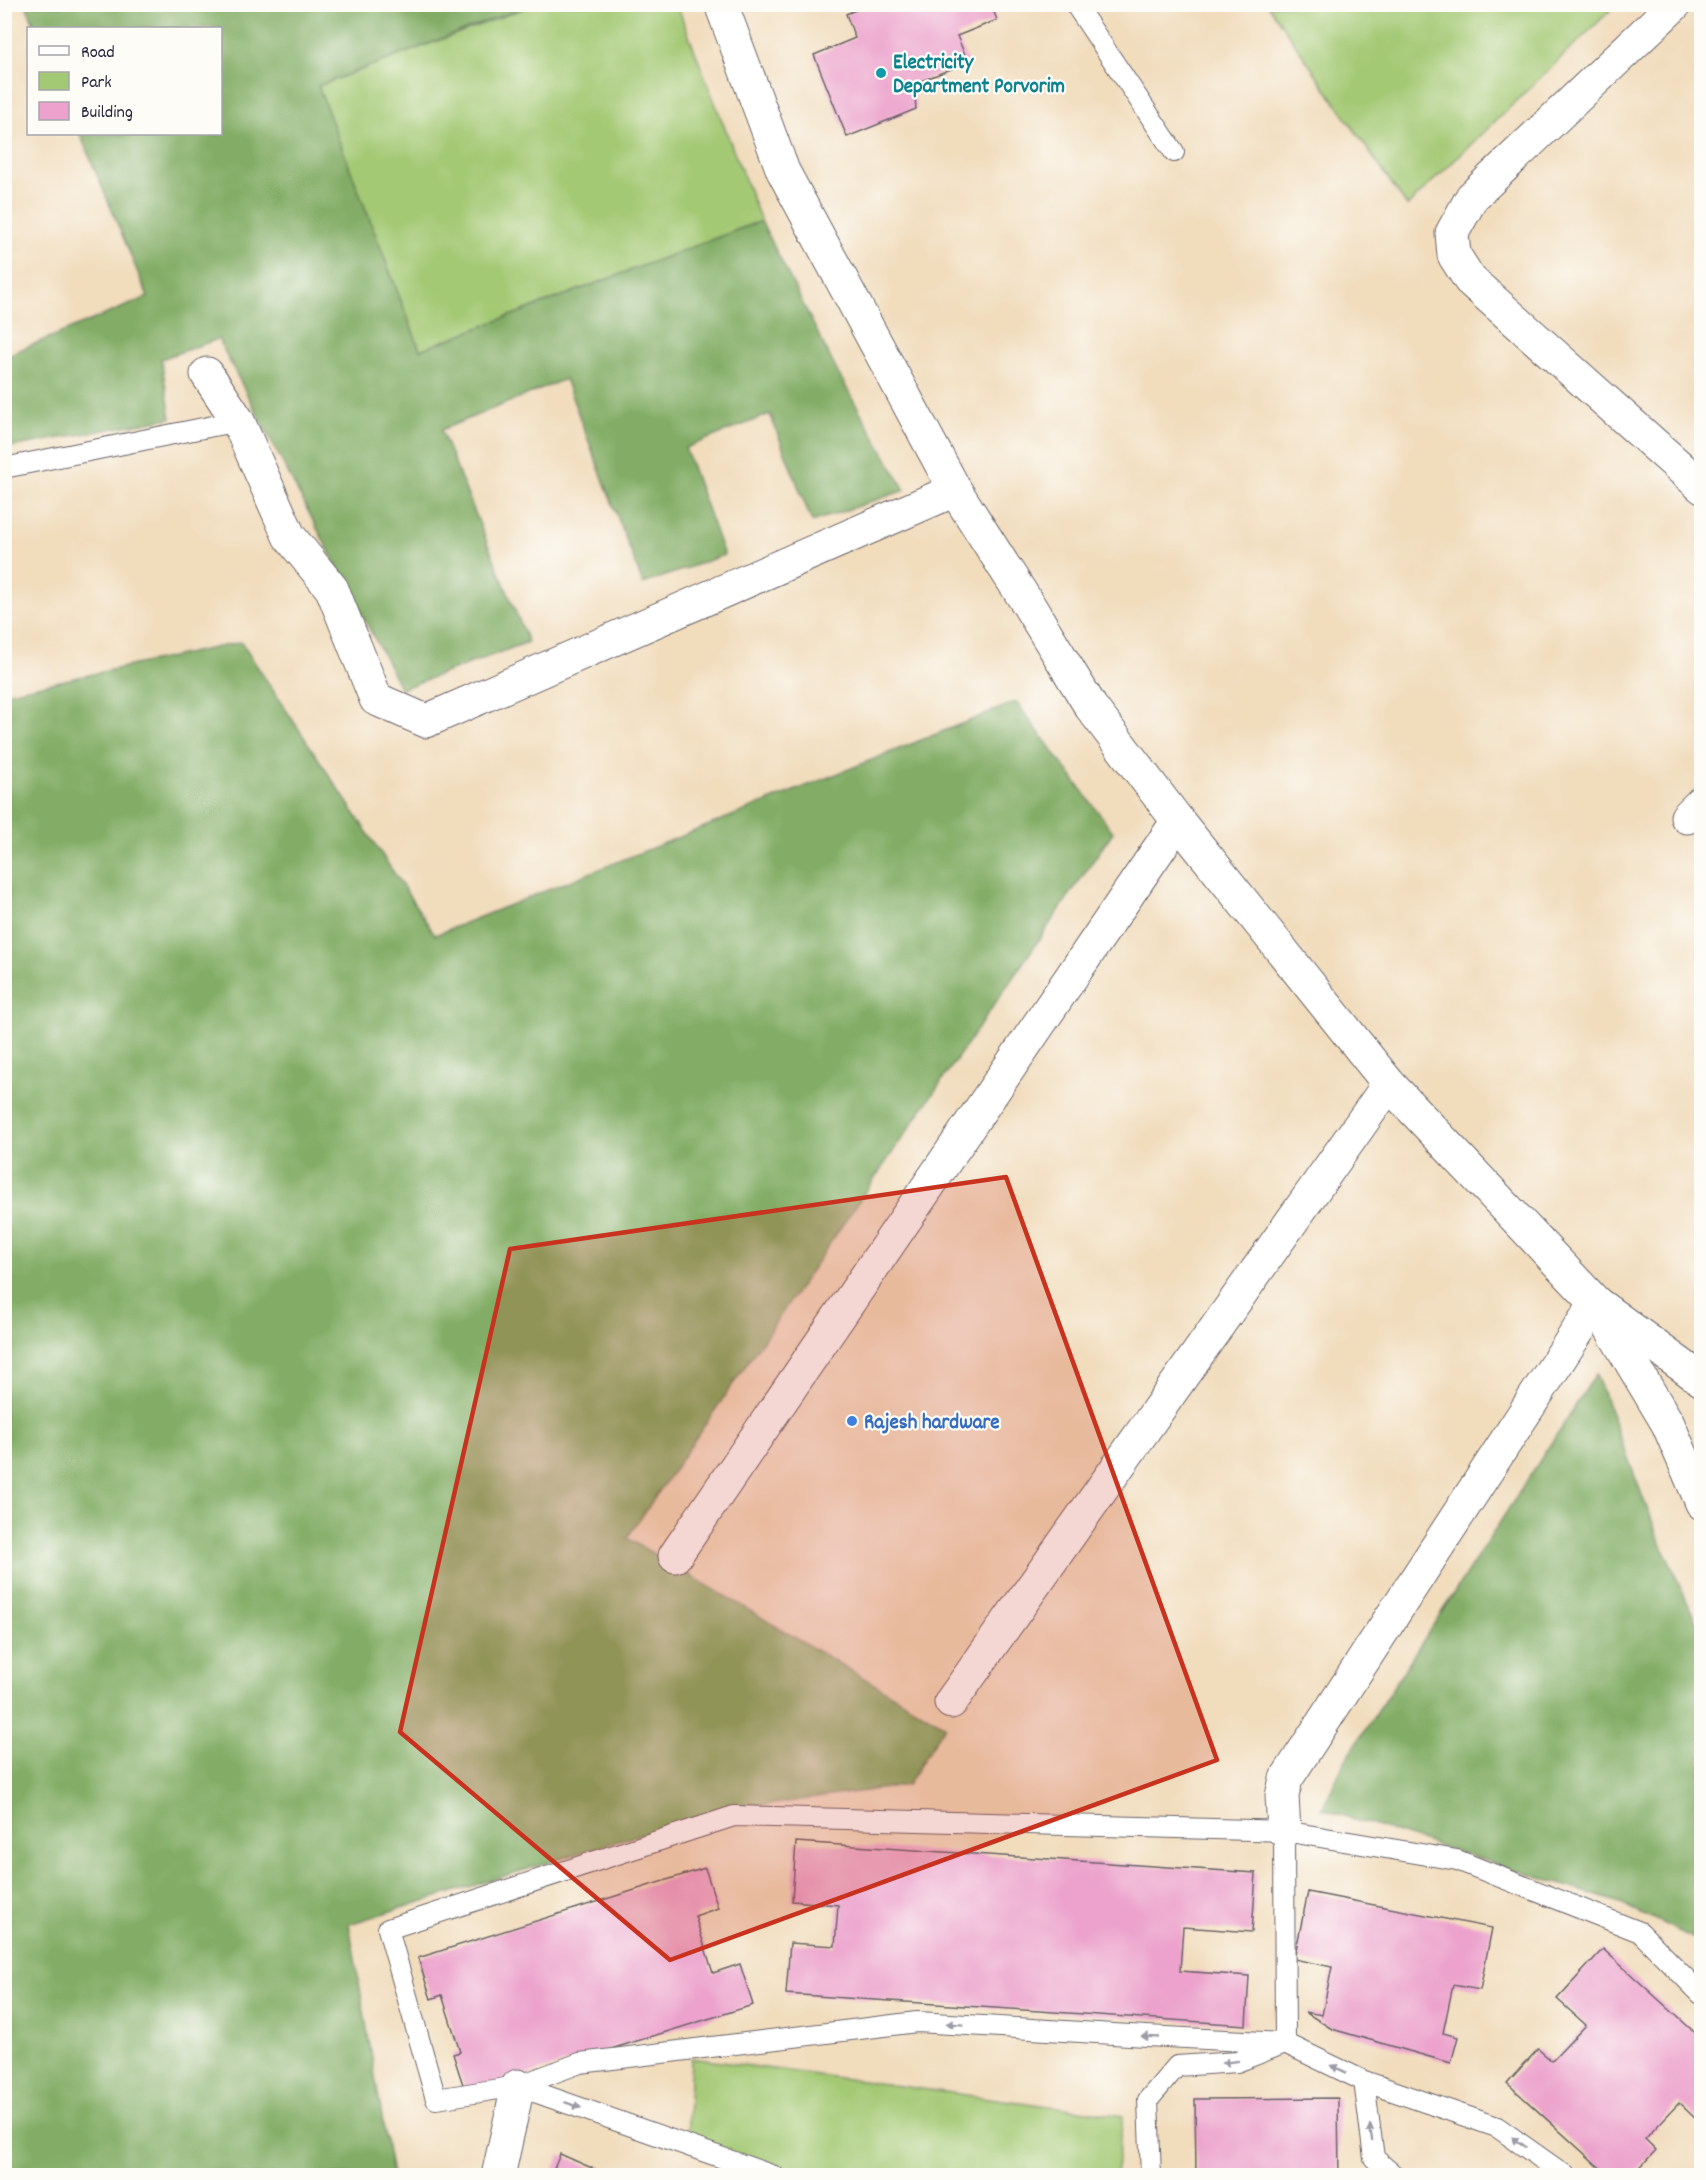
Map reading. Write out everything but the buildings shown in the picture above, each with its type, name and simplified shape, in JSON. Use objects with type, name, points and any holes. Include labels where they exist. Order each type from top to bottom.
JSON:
[{"type":"street","points":[[721,4],[783,171],[955,490],[1091,707],[1178,821],[1389,1084],[1596,1303],[1701,1380]]},
{"type":"street","points":[[1675,4],[1472,197],[1452,232],[1454,255],[1470,280],[1701,487]]},
{"type":"street","points":[[207,374],[238,421],[289,536],[332,589],[376,699],[426,721],[955,490]]},
{"type":"street","points":[[675,1556],[1178,821]]},
{"type":"street","points":[[951,1702],[1389,1084]]},
{"type":"street","points":[[1596,1303],[1668,1424],[1701,1503]]},
{"type":"street","points":[[1284,1831],[1282,1796],[1286,1779],[1596,1303]]},
{"type":"street","points":[[498,2175],[518,2086]]},
{"type":"lane","points":[[1075,4],[1174,152]]},
{"type":"lane","points":[[4,468],[238,421]]},
{"type":"lane","points":[[1566,2175],[1497,2127],[1364,2081],[1285,2043],[917,2022],[580,2063],[518,2086],[436,2099],[388,1929],[734,1816],[1284,1831],[1457,1860],[1479,1868],[1640,1932],[1701,1995]]},
{"type":"lane","points":[[1284,1831],[1285,2043]]},
{"type":"lane","points":[[1151,2175],[1148,2100],[1177,2066],[1237,2062],[1285,2043]]},
{"type":"lane","points":[[1364,2081],[1374,2158],[1395,2175]]},
{"type":"lane","points":[[518,2086],[774,2175]]},
{"type":"highlighted area","points":[[1006,1177],[1217,1760],[670,1960],[400,1732],[510,1249]]},
{"type":"green space","points":[[533,4],[318,86],[420,350],[761,221],[838,373],[905,490],[812,522],[770,414],[685,448],[724,555],[643,584],[565,379],[441,430],[528,642],[401,689],[218,339],[161,359],[171,418],[5,448],[5,356],[148,297],[80,135],[222,135],[222,27],[36,27],[26,5]]},
{"type":"green space","points":[[533,5],[677,5],[761,221],[420,350],[318,86]]},
{"type":"green space","points":[[1268,5],[1616,5],[1407,206]]},
{"type":"green space","points":[[241,642],[435,935],[1016,702],[1113,832],[627,1538],[945,1726],[907,1785],[710,1813],[349,1924],[392,2175],[5,2175],[4,693]]},
{"type":"green space","points":[[1596,1374],[1656,1532],[1701,1633],[1701,1942],[1623,1904],[1322,1809],[1345,1761]]},
{"type":"green space","points":[[691,2058],[1123,2116],[1116,2175],[785,2175],[687,2142]]},
{"type":"place","name":"Electricity Department Porvorim","points":[[881,73]]},
{"type":"place","name":"Rajesh hardware","points":[[852,1421]]}]
